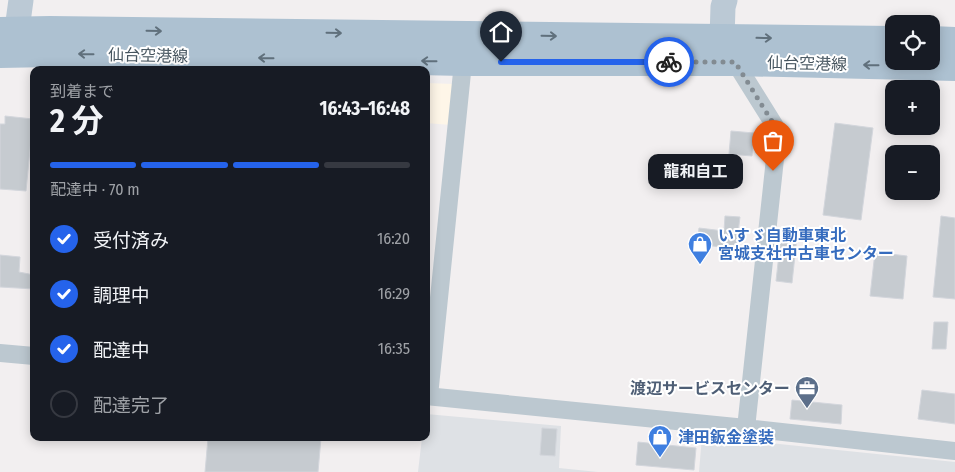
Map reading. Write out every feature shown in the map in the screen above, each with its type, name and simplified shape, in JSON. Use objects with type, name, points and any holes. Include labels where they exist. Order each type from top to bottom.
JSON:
[{"type":"main road","name":"仙台空港線","points":[[8,42],[50,53],[464,48],[722,38],[885,40]]},
{"type":"main road","points":[[940,40],[955,41]]},
{"type":"main road","name":"仙台空港線","points":[[464,48],[735,62],[955,66]]},
{"type":"street","points":[[8,42],[21,0]]},
{"type":"street","points":[[724,0],[722,38],[778,131],[746,428]]},
{"type":"street","points":[[430,377],[464,48]]},
{"type":"street","points":[[0,353],[30,356]]},
{"type":"street","points":[[430,396],[955,451]]},
{"type":"shaded area","points":[[430,83],[454,84],[451,125],[430,123]]},
{"type":"shaded area","points":[[430,414],[561,426],[559,468],[598,472],[418,472],[422,441],[430,441]]},
{"type":"shaded area","points":[[702,436],[955,462],[955,472],[699,472]]},
{"type":"building","points":[[5,116],[30,119],[30,150],[26,191],[0,189],[0,124],[5,124]]},
{"type":"building","points":[[835,123],[873,128],[861,220],[823,215]]},
{"type":"building","points":[[731,131],[754,133],[752,156],[729,154]]},
{"type":"building","points":[[725,216],[740,217],[736,249],[697,244],[699,228],[724,231]]},
{"type":"building","points":[[941,216],[955,218],[955,299],[933,297]]},
{"type":"building","points":[[781,236],[797,237],[792,283],[776,281]]},
{"type":"building","points":[[875,252],[907,256],[903,299],[870,296]]},
{"type":"building","points":[[0,255],[20,257],[19,272],[30,274],[30,289],[0,287]]},
{"type":"building","points":[[934,322],[948,322],[946,349],[932,349]]},
{"type":"building","points":[[922,390],[955,394],[955,424],[918,419]]},
{"type":"building","points":[[792,400],[842,405],[841,424],[790,419]]},
{"type":"building","points":[[542,428],[557,429],[555,456],[540,455]]},
{"type":"building","points":[[208,441],[321,441],[318,472],[205,472]]},
{"type":"building","points":[[638,442],[696,448],[694,470],[636,465]]},
{"type":"way so far","points":[[669,62],[735,62],[778,131],[773,171]]},
{"type":"place","name":"龍和自工","points":[[773,171]]},
{"type":"place","name":"いすゞ自動車東北 宮城支社中古車センター","points":[[700,265]]},
{"type":"place","name":"渡辺サービスセンター","points":[[807,409]]},
{"type":"place","name":"津田鈑金塗装","points":[[660,458]]},
{"type":"route","points":[[501,62],[669,62]]}]
